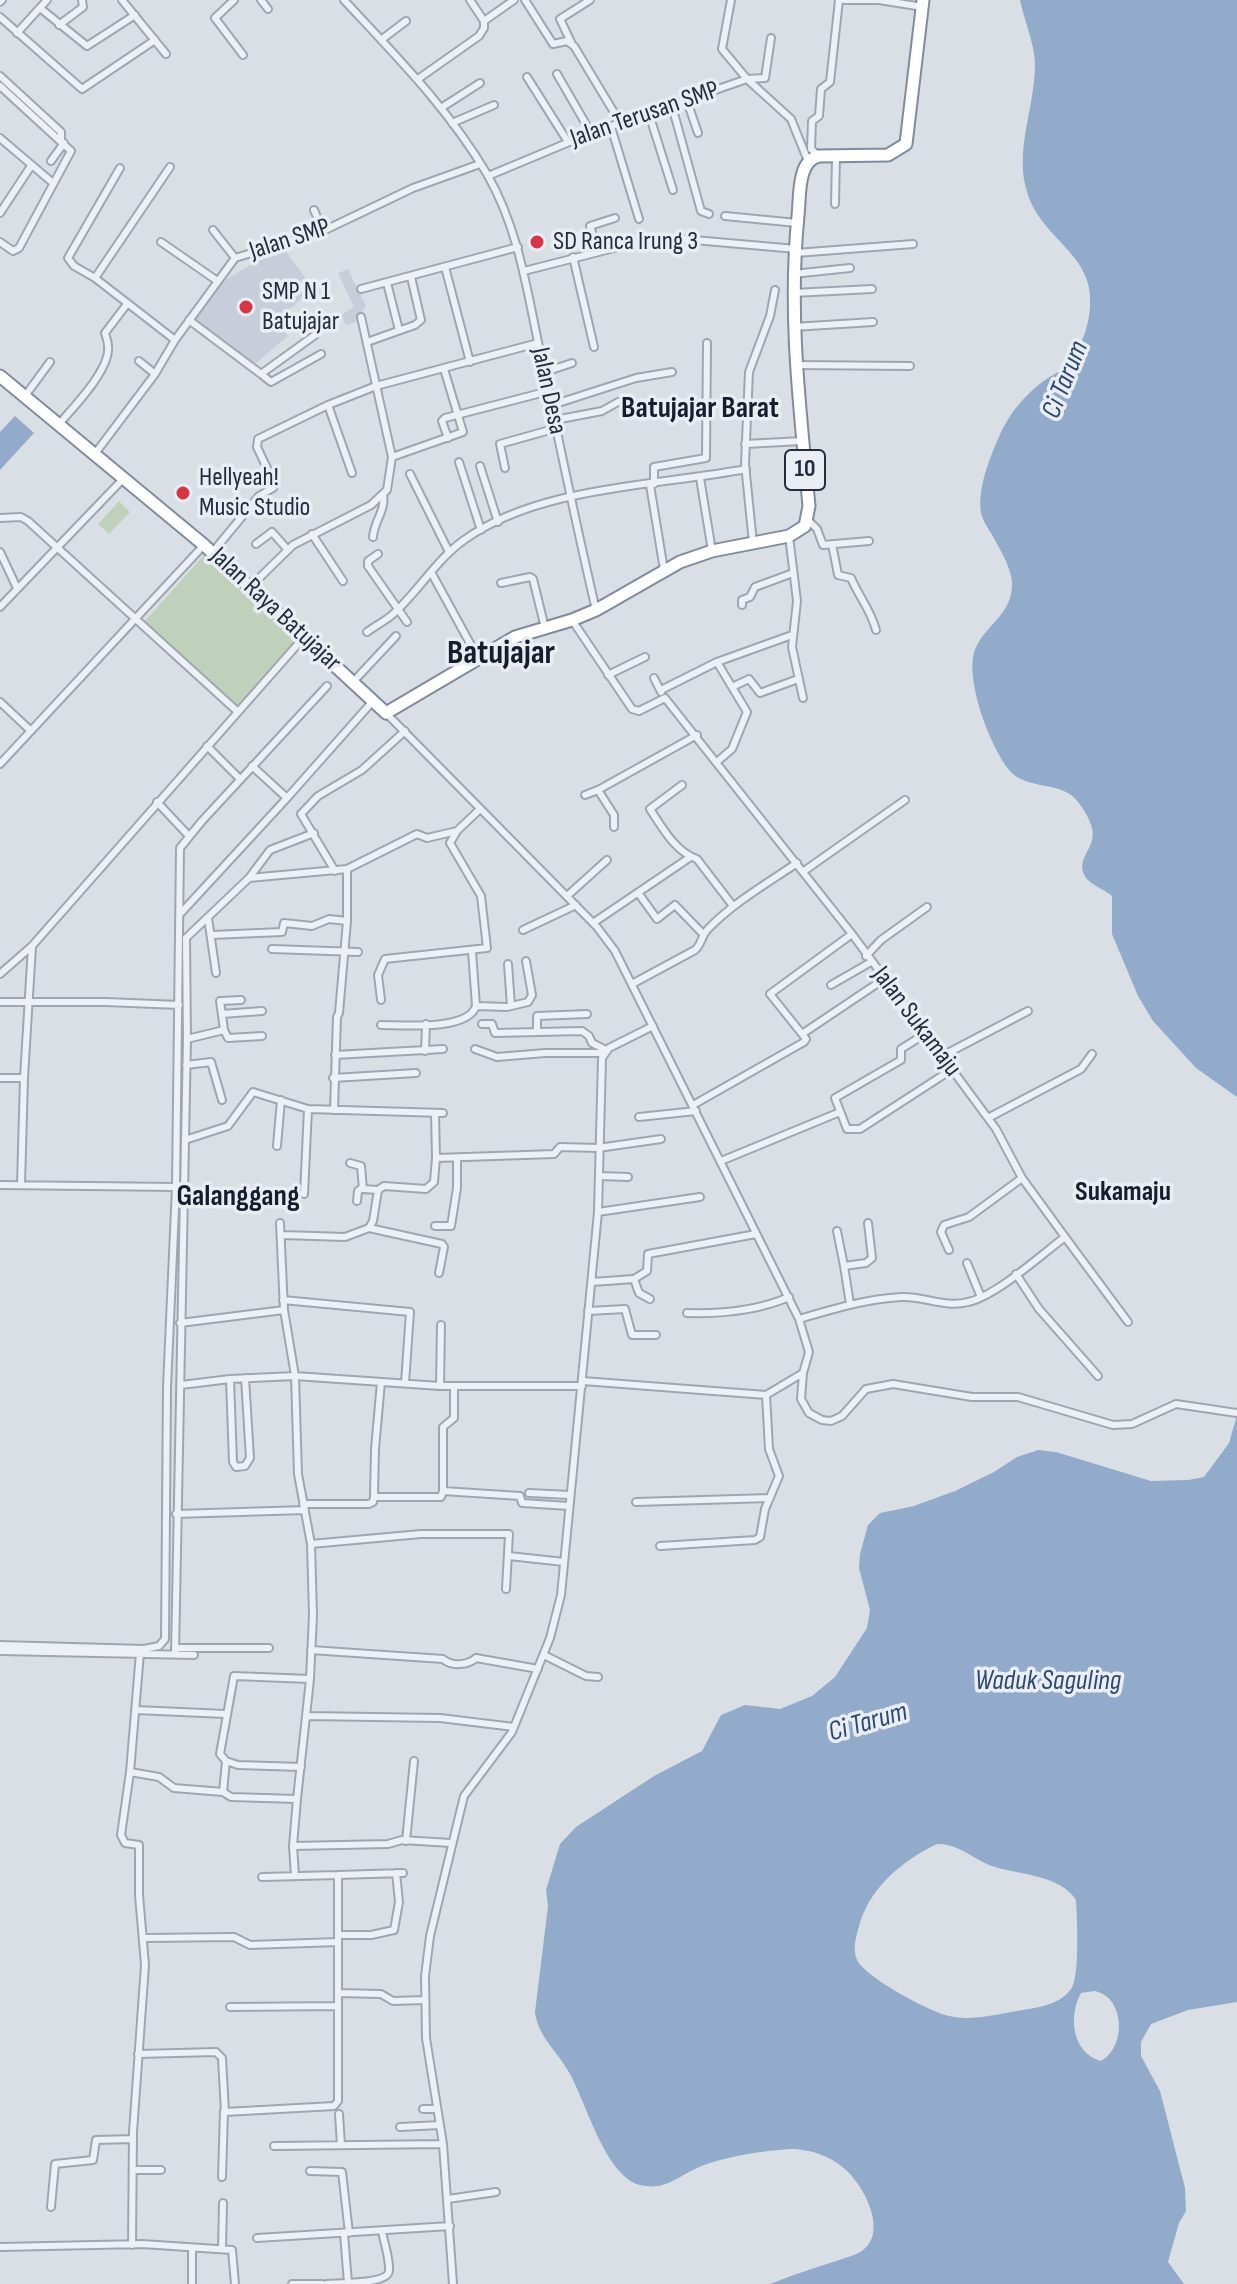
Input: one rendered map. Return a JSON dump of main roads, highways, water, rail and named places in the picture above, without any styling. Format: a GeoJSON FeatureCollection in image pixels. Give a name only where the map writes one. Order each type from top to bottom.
{"type":"FeatureCollection","features":[{"type":"Feature","properties":{"kind":"highway","name":"Jalan Raya Batujajar"},"geometry":{"type":"LineString","coordinates":[[0,376],[208,549],[386,713],[515,637],[596,610],[664,570],[712,551],[789,536],[801,530],[808,520],[809,506],[795,365],[793,274],[803,177],[813,159],[888,155],[906,144],[923,3]]}},
{"type":"Feature","properties":{"kind":"water","name":"Ci Tarum"},"geometry":{"type":"Polygon","coordinates":[[[1020,0],[1237,0],[1237,1097],[1196,1068],[1153,1021],[1138,996],[1112,934],[1112,896],[1090,881],[1082,868],[1093,835],[1087,815],[1071,795],[1025,781],[1009,770],[986,727],[975,691],[973,657],[977,645],[1005,610],[1012,583],[1007,564],[982,515],[980,502],[986,470],[1002,430],[1015,409],[1032,390],[1064,368],[1073,357],[1084,336],[1090,307],[1085,274],[1035,211],[1024,179],[1024,147],[1035,64],[1020,0]]]}},
{"type":"Feature","properties":{"kind":"water"},"geometry":{"type":"Polygon","coordinates":[[[15,416],[34,433],[0,470],[0,432],[15,416]]]}},
{"type":"Feature","properties":{"kind":"water","name":"Waduk Saguling"},"geometry":{"type":"Polygon","coordinates":[[[1237,1415],[1237,2002],[1188,2010],[1151,2024],[1141,2042],[1141,2056],[1160,2091],[1185,2188],[1186,2211],[1179,2223],[1168,2262],[1184,2284],[770,2284],[864,2250],[874,2230],[873,2217],[863,2192],[836,2162],[799,2149],[718,2161],[657,2186],[640,2185],[627,2179],[616,2167],[567,2069],[543,2035],[535,2012],[548,1906],[546,1890],[560,1844],[576,1827],[654,1776],[702,1751],[721,1715],[745,1705],[780,1709],[812,1696],[835,1677],[867,1628],[870,1610],[859,1568],[860,1554],[868,1525],[880,1513],[914,1506],[955,1491],[1017,1457],[1038,1450],[1056,1452],[1151,1481],[1188,1480],[1204,1477],[1229,1443],[1237,1415]],[[937,1844],[887,1878],[869,1902],[855,1945],[857,1960],[862,1967],[914,2001],[949,2016],[982,2017],[1038,2007],[1066,1995],[1076,1972],[1076,1900],[1060,1885],[995,1867],[953,1846],[937,1844]],[[1094,1991],[1081,1993],[1075,2012],[1075,2033],[1084,2050],[1101,2061],[1115,2045],[1119,2023],[1112,2002],[1094,1991]]]}},
{"type":"Feature","properties":{"kind":"place","name":"SD Ranca Irung 3"},"geometry":{"type":"Point","coordinates":[537,242]}},
{"type":"Feature","properties":{"kind":"place","name":"SMP N 1 Batujajar"},"geometry":{"type":"Point","coordinates":[246,307]}},
{"type":"Feature","properties":{"kind":"place","name":"Hellyeah! Music Studio"},"geometry":{"type":"Point","coordinates":[183,493]}},
{"type":"Feature","properties":{"kind":"district","name":"Batujajar Barat"},"geometry":{"type":"Point","coordinates":[700,409]}},
{"type":"Feature","properties":{"kind":"district","name":"Batujajar"},"geometry":{"type":"Point","coordinates":[501,654]}},
{"type":"Feature","properties":{"kind":"district","name":"Sukamaju"},"geometry":{"type":"Point","coordinates":[1123,1193]}},
{"type":"Feature","properties":{"kind":"district","name":"Galanggang"},"geometry":{"type":"Point","coordinates":[238,1197]}}]}
